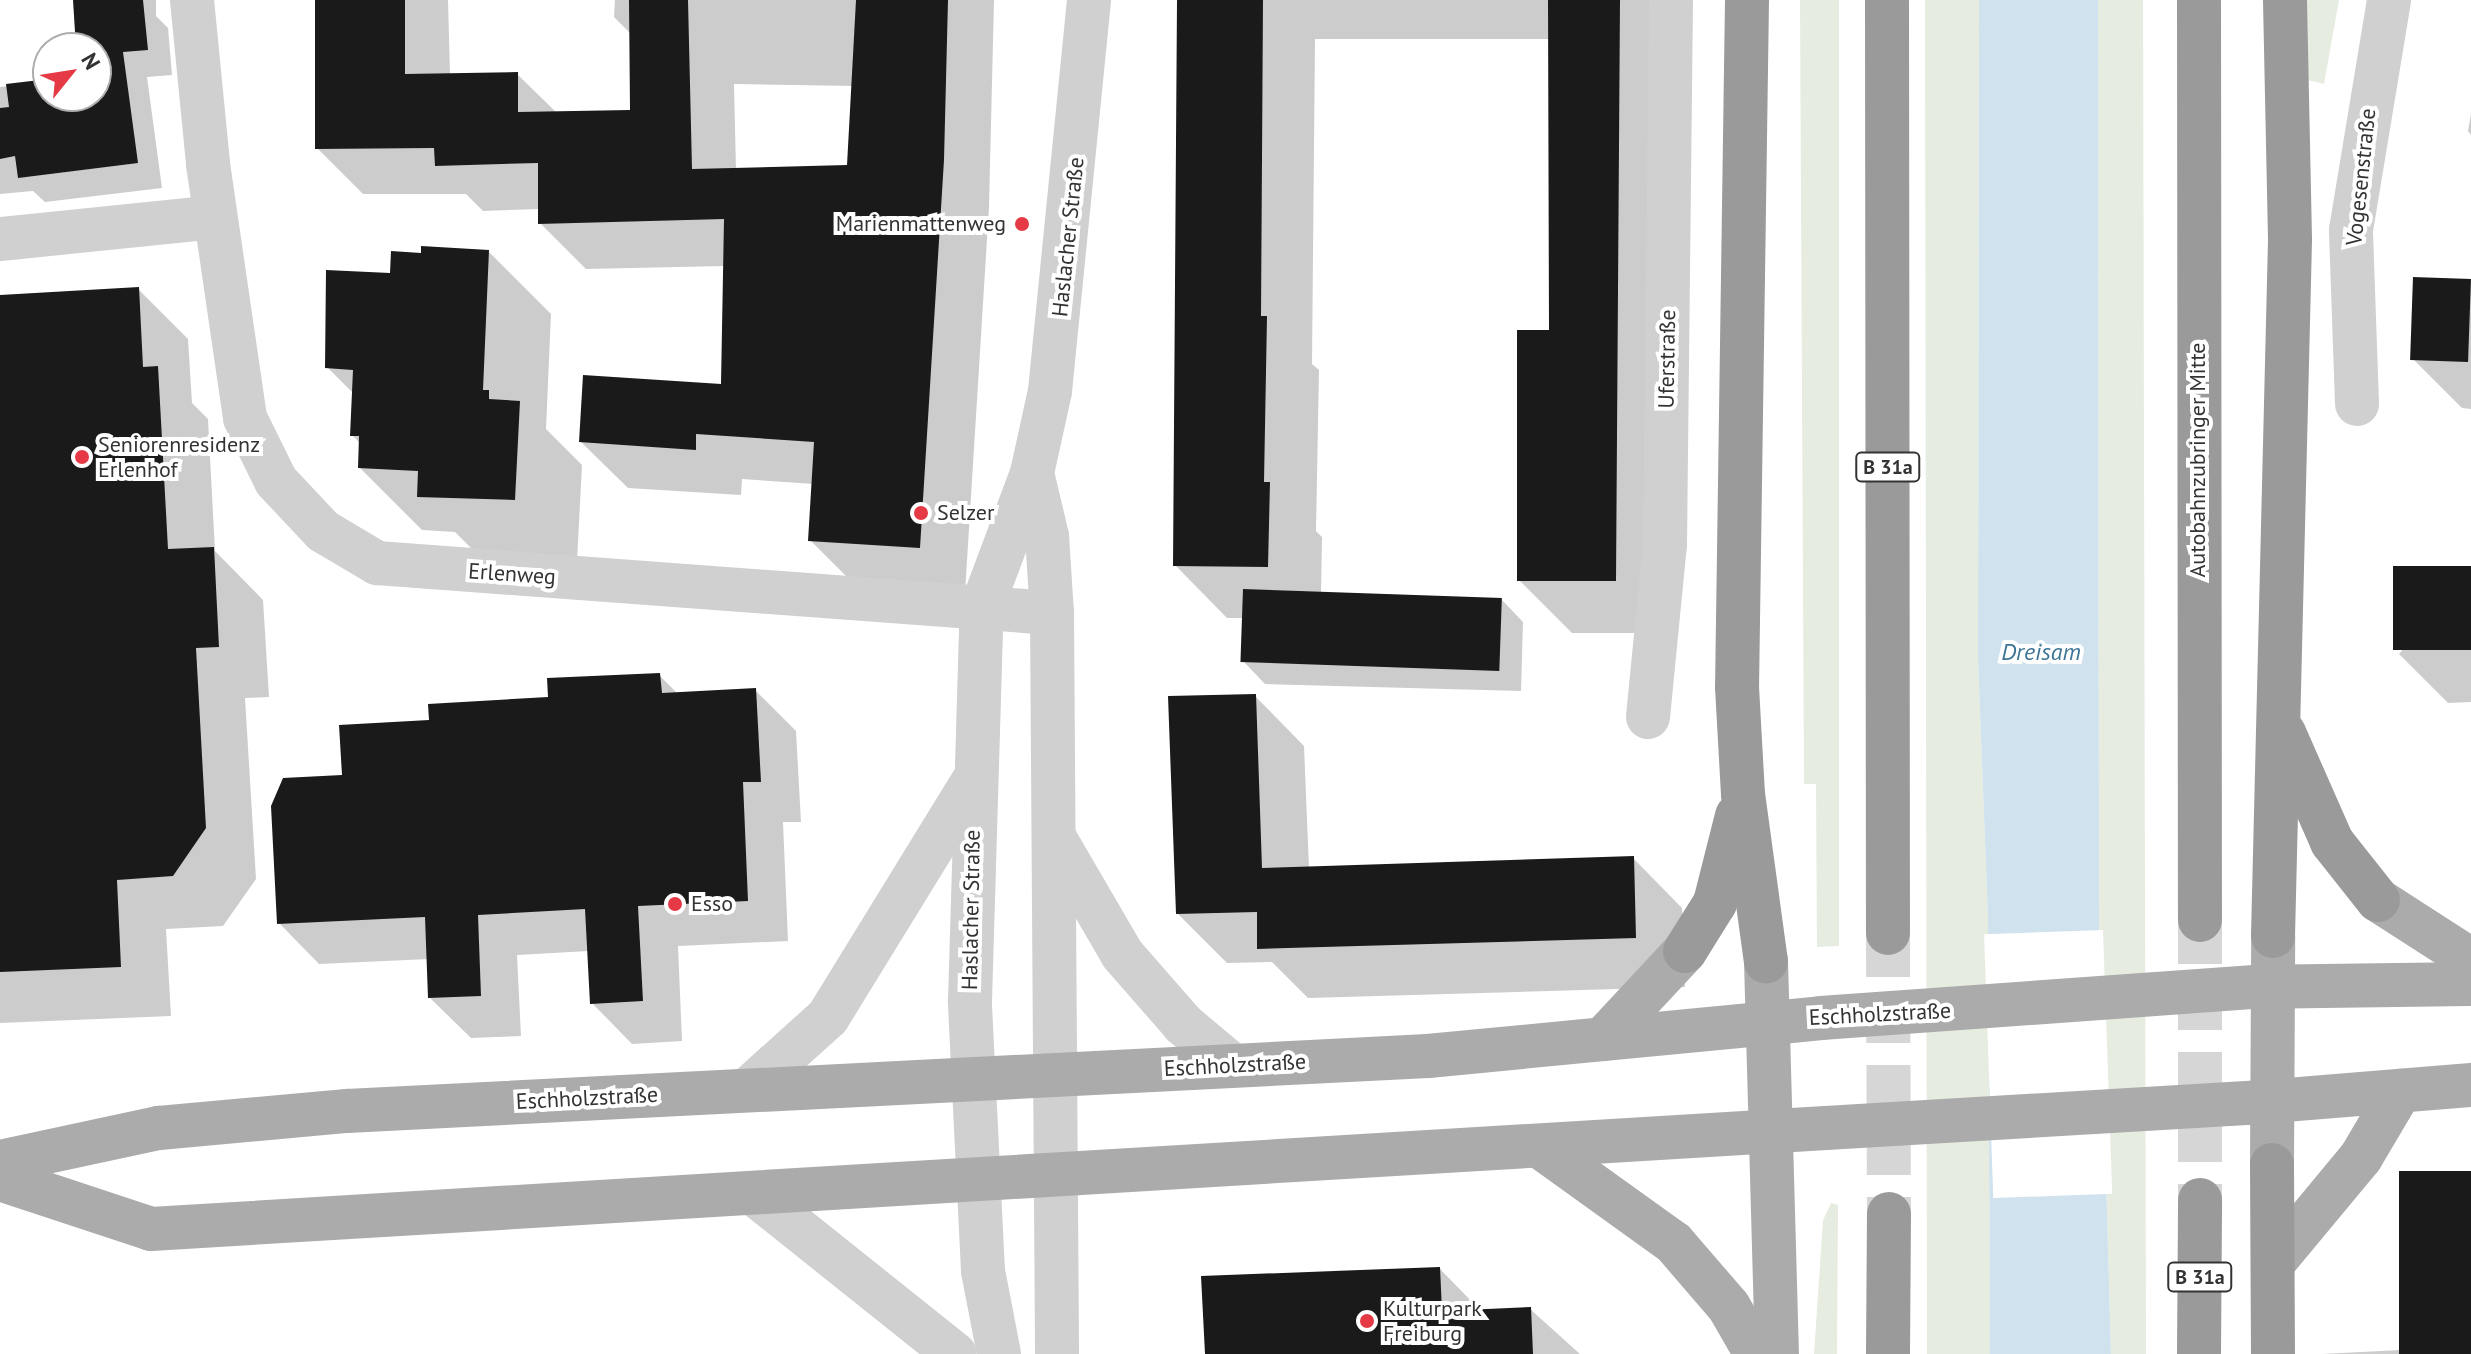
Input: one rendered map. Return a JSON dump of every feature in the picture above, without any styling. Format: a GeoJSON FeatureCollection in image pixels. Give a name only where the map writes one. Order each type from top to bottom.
{"type":"FeatureCollection","features":[{"type":"Feature","properties":{"kind":"highway"},"geometry":{"type":"LineString","coordinates":[[1747,0],[1737,687],[1743,794],[1766,961]]}},
{"type":"Feature","properties":{"kind":"highway","name":"B 31a"},"geometry":{"type":"LineString","coordinates":[[1887,0],[1888,933]]}},
{"type":"Feature","properties":{"kind":"highway","name":"Autobahnzubringer Mitte"},"geometry":{"type":"LineString","coordinates":[[2199,0],[2200,920]]}},
{"type":"Feature","properties":{"kind":"highway"},"geometry":{"type":"LineString","coordinates":[[2273,936],[2276,714],[2290,239],[2285,0]]}},
{"type":"Feature","properties":{"kind":"highway"},"geometry":{"type":"LineString","coordinates":[[2276,714],[2332,842],[2378,900]]}},
{"type":"Feature","properties":{"kind":"highway"},"geometry":{"type":"LineString","coordinates":[[1685,951],[1715,903],[1743,794]]}},
{"type":"Feature","properties":{"kind":"highway"},"geometry":{"type":"LineString","coordinates":[[2272,1165],[2273,1354]]}},
{"type":"Feature","properties":{"kind":"highway","name":"B 31a"},"geometry":{"type":"LineString","coordinates":[[2199,1354],[2200,1200]]}},
{"type":"Feature","properties":{"kind":"highway"},"geometry":{"type":"LineString","coordinates":[[1888,1354],[1889,1214]]}},
{"type":"Feature","properties":{"kind":"main road"},"geometry":{"type":"LineString","coordinates":[[2378,900],[2471,960]]}},
{"type":"Feature","properties":{"kind":"main road"},"geometry":{"type":"LineString","coordinates":[[2272,1165],[2261,1103],[2264,987],[2273,936]]}},
{"type":"Feature","properties":{"kind":"main road"},"geometry":{"type":"LineString","coordinates":[[1603,1039],[1685,951]]}},
{"type":"Feature","properties":{"kind":"main road"},"geometry":{"type":"LineString","coordinates":[[1766,961],[1768,1131],[1777,1354]]}},
{"type":"Feature","properties":{"kind":"main road","name":"Eschholzstraße"},"geometry":{"type":"LineString","coordinates":[[0,1162],[159,1128],[249,1119],[1428,1056],[1766,1020],[2264,987],[2471,984]]}},
{"type":"Feature","properties":{"kind":"main road"},"geometry":{"type":"LineString","coordinates":[[0,1179],[151,1229],[2261,1103],[2471,1085]]}},
{"type":"Feature","properties":{"kind":"main road"},"geometry":{"type":"LineString","coordinates":[[2273,1263],[2361,1157],[2400,1091]]}},
{"type":"Feature","properties":{"kind":"main road"},"geometry":{"type":"LineString","coordinates":[[1539,1146],[1674,1243],[1729,1307],[1756,1354]]}},
{"type":"Feature","properties":{"kind":"street","name":"Erlenweg"},"geometry":{"type":"LineString","coordinates":[[192,0],[215,217],[245,418],[276,481],[323,531],[377,563],[1052,613]]}},
{"type":"Feature","properties":{"kind":"street","name":"Haslacher Straße"},"geometry":{"type":"LineString","coordinates":[[999,1354],[983,1271],[973,1079],[973,781],[982,607],[1032,473],[1061,307],[1089,0]]}},
{"type":"Feature","properties":{"kind":"street","name":"Uferstraße"},"geometry":{"type":"LineString","coordinates":[[1648,717],[1665,545],[1671,0]]}},
{"type":"Feature","properties":{"kind":"street","name":"Vogesenstraße"},"geometry":{"type":"LineString","coordinates":[[2357,404],[2351,230],[2389,0]]}},
{"type":"Feature","properties":{"kind":"street"},"geometry":{"type":"LineString","coordinates":[[0,239],[215,217]]}},
{"type":"Feature","properties":{"kind":"street","name":"Haslacher Straße"},"geometry":{"type":"LineString","coordinates":[[1032,473],[1047,536],[1052,613],[1057,1354]]}},
{"type":"Feature","properties":{"kind":"street"},"geometry":{"type":"LineString","coordinates":[[747,1090],[828,1017],[973,781]]}},
{"type":"Feature","properties":{"kind":"street"},"geometry":{"type":"LineString","coordinates":[[1054,837],[1122,954],[1183,1024],[1232,1065]]}},
{"type":"Feature","properties":{"kind":"street"},"geometry":{"type":"LineString","coordinates":[[753,1193],[955,1354]]}},
{"type":"Feature","properties":{"kind":"shaded area"},"geometry":{"type":"Polygon","coordinates":[[[1800,0],[1839,0],[1839,946],[1817,947],[1816,784],[1804,784],[1800,0]]]}},
{"type":"Feature","properties":{"kind":"shaded area"},"geometry":{"type":"Polygon","coordinates":[[[1925,0],[1979,0],[1978,659],[1988,919],[1990,1354],[1927,1354],[1925,0]]]}},
{"type":"Feature","properties":{"kind":"shaded area"},"geometry":{"type":"Polygon","coordinates":[[[2098,0],[2143,0],[2146,1354],[2111,1354],[2099,926],[2098,0]]]}},
{"type":"Feature","properties":{"kind":"shaded area"},"geometry":{"type":"Polygon","coordinates":[[[2300,0],[2339,0],[2324,84],[2299,78],[2300,0]]]}},
{"type":"Feature","properties":{"kind":"shaded area"},"geometry":{"type":"Polygon","coordinates":[[[1831,1203],[1838,1205],[1837,1354],[1814,1354],[1823,1220],[1831,1203]]]}},
{"type":"Feature","properties":{"kind":"water","name":"Dreisam"},"geometry":{"type":"Polygon","coordinates":[[[1979,0],[2098,0],[2099,926],[2111,1354],[1990,1354],[1988,919],[1978,659],[1979,0]]]}},
{"type":"Feature","properties":{"kind":"pier"},"geometry":{"type":"Polygon","coordinates":[[[2103,930],[2112,1194],[1993,1198],[1984,934],[2103,930]]]}},
{"type":"Feature","properties":{"kind":"building"},"geometry":{"type":"Polygon","coordinates":[[[73,0],[143,0],[148,50],[123,52],[138,163],[18,178],[15,156],[0,159],[0,108],[9,107],[6,84],[32,81],[32,112],[112,112],[112,32],[75,32],[73,0]]]}},
{"type":"Feature","properties":{"kind":"building"},"geometry":{"type":"Polygon","coordinates":[[[315,0],[405,0],[405,74],[518,72],[518,112],[630,110],[629,0],[688,0],[692,169],[847,165],[856,0],[948,0],[944,160],[920,548],[808,541],[814,442],[696,434],[696,450],[579,442],[583,375],[721,384],[724,219],[538,224],[538,163],[435,166],[434,148],[315,149],[315,0]]]}},
{"type":"Feature","properties":{"kind":"building"},"geometry":{"type":"Polygon","coordinates":[[[1177,0],[1263,0],[1261,316],[1267,316],[1264,482],[1270,482],[1268,567],[1173,566],[1177,0]]]}},
{"type":"Feature","properties":{"kind":"building"},"geometry":{"type":"Polygon","coordinates":[[[1548,0],[1620,0],[1616,581],[1517,581],[1517,330],[1549,330],[1548,0]]]}},
{"type":"Feature","properties":{"kind":"building"},"geometry":{"type":"Polygon","coordinates":[[[421,246],[489,250],[483,390],[489,390],[489,399],[520,401],[515,500],[417,497],[418,471],[358,468],[359,436],[350,436],[353,370],[325,368],[326,270],[390,273],[391,251],[421,253],[421,246]]]}},
{"type":"Feature","properties":{"kind":"building"},"geometry":{"type":"Polygon","coordinates":[[[2413,277],[2471,279],[2468,362],[2410,360],[2413,277]]]}},
{"type":"Feature","properties":{"kind":"building","name":"Seniorenresidenz Erlenhof"},"geometry":{"type":"Polygon","coordinates":[[[139,287],[143,367],[158,366],[168,549],[214,547],[219,647],[196,648],[206,828],[173,876],[117,880],[121,967],[0,972],[0,295],[139,287]]]}},
{"type":"Feature","properties":{"kind":"building"},"geometry":{"type":"Polygon","coordinates":[[[2393,566],[2471,566],[2471,650],[2393,650],[2393,566]]]}},
{"type":"Feature","properties":{"kind":"building"},"geometry":{"type":"Polygon","coordinates":[[[1243,589],[1502,598],[1499,671],[1240,662],[1243,589]]]}},
{"type":"Feature","properties":{"kind":"building"},"geometry":{"type":"Polygon","coordinates":[[[660,673],[662,693],[756,688],[761,782],[743,782],[748,901],[638,906],[643,1001],[590,1004],[585,909],[478,915],[481,996],[428,998],[425,917],[277,924],[271,806],[283,778],[342,775],[339,725],[429,720],[428,704],[548,697],[547,678],[660,673]]]}},
{"type":"Feature","properties":{"kind":"building"},"geometry":{"type":"Polygon","coordinates":[[[1256,694],[1262,868],[1634,856],[1636,938],[1257,949],[1257,912],[1176,914],[1168,696],[1256,694]]]}},
{"type":"Feature","properties":{"kind":"building"},"geometry":{"type":"Polygon","coordinates":[[[2399,1171],[2471,1171],[2471,1354],[2399,1354],[2399,1171]]]}},
{"type":"Feature","properties":{"kind":"building","name":"Kulturpark Freiburg"},"geometry":{"type":"Polygon","coordinates":[[[1440,1267],[1442,1311],[1531,1307],[1533,1354],[1205,1354],[1201,1276],[1440,1267]]]}},
{"type":"Feature","properties":{"kind":"tunnel"},"geometry":{"type":"LineString","coordinates":[[2200,920],[2200,1200]]}},
{"type":"Feature","properties":{"kind":"tunnel"},"geometry":{"type":"LineString","coordinates":[[1888,933],[1889,1214]]}},
{"type":"Feature","properties":{"kind":"place","name":"Marienmattenweg"},"geometry":{"type":"Point","coordinates":[1022,224]}},
{"type":"Feature","properties":{"kind":"place","name":"Seniorenresidenz Erlenhof"},"geometry":{"type":"Point","coordinates":[82,457]}},
{"type":"Feature","properties":{"kind":"place","name":"Selzer"},"geometry":{"type":"Point","coordinates":[921,513]}},
{"type":"Feature","properties":{"kind":"place","name":"Esso"},"geometry":{"type":"Point","coordinates":[675,904]}},
{"type":"Feature","properties":{"kind":"place","name":"Kulturpark Freiburg"},"geometry":{"type":"Point","coordinates":[1367,1321]}}]}
